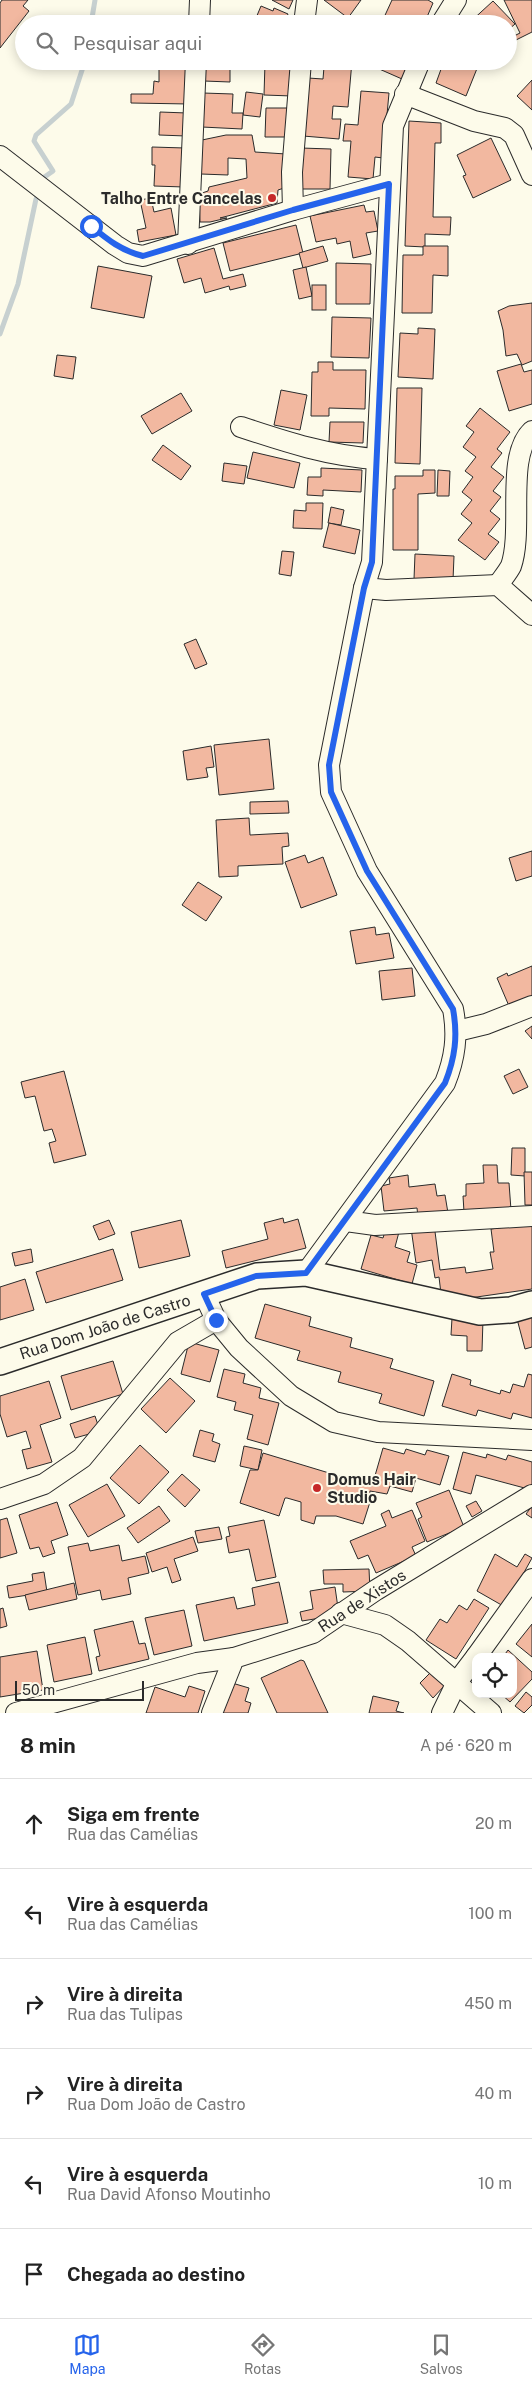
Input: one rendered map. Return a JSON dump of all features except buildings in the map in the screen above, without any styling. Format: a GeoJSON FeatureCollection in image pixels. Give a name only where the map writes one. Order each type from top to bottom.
{"type":"FeatureCollection","features":[{"type":"Feature","properties":{"kind":"main road","name":"Rua Dom João de Castro"},"geometry":{"type":"LineString","coordinates":[[0,1362],[256,1276],[306,1273],[480,1312],[512,1310],[532,1304]]}},
{"type":"Feature","properties":{"kind":"street"},"geometry":{"type":"LineString","coordinates":[[199,15],[200,0]]}},
{"type":"Feature","properties":{"kind":"street"},"geometry":{"type":"LineString","coordinates":[[305,15],[307,0]]}},
{"type":"Feature","properties":{"kind":"street"},"geometry":{"type":"LineString","coordinates":[[447,15],[456,0]]}},
{"type":"Feature","properties":{"kind":"street"},"geometry":{"type":"LineString","coordinates":[[188,244],[196,70]]}},
{"type":"Feature","properties":{"kind":"street"},"geometry":{"type":"LineString","coordinates":[[293,210],[292,172],[300,70]]}},
{"type":"Feature","properties":{"kind":"street"},"geometry":{"type":"LineString","coordinates":[[306,1273],[346,1221],[445,1083],[452,1067],[457,1031],[453,1009],[367,871],[331,792],[329,765],[364,588],[372,562],[393,126],[416,70]]}},
{"type":"Feature","properties":{"kind":"street"},"geometry":{"type":"LineString","coordinates":[[405,94],[474,121],[505,128],[514,136],[532,176]]}},
{"type":"Feature","properties":{"kind":"street"},"geometry":{"type":"LineString","coordinates":[[0,156],[115,245],[128,252],[143,256],[188,244],[293,210],[389,184]]}},
{"type":"Feature","properties":{"kind":"street"},"geometry":{"type":"LineString","coordinates":[[241,427],[309,449],[345,457],[377,459]]}},
{"type":"Feature","properties":{"kind":"street"},"geometry":{"type":"LineString","coordinates":[[498,585],[511,566],[517,531],[518,456],[525,437],[532,431]]}},
{"type":"Feature","properties":{"kind":"street"},"geometry":{"type":"LineString","coordinates":[[364,588],[386,590],[498,585],[532,616]]}},
{"type":"Feature","properties":{"kind":"street"},"geometry":{"type":"LineString","coordinates":[[457,1031],[486,1024],[532,1006]]}},
{"type":"Feature","properties":{"kind":"street"},"geometry":{"type":"LineString","coordinates":[[346,1221],[375,1225],[532,1216]]}},
{"type":"Feature","properties":{"kind":"street"},"geometry":{"type":"LineString","coordinates":[[204,1294],[216,1320],[239,1348],[290,1396],[334,1422],[378,1432],[532,1440]]}},
{"type":"Feature","properties":{"kind":"street"},"geometry":{"type":"LineString","coordinates":[[0,1499],[44,1484],[82,1458],[178,1342],[216,1320]]}},
{"type":"Feature","properties":{"kind":"street","name":"Rua de Xistos"},"geometry":{"type":"LineString","coordinates":[[16,1713],[197,1663],[234,1658],[313,1633],[532,1495]]}},
{"type":"Feature","properties":{"kind":"street"},"geometry":{"type":"LineString","coordinates":[[479,1653],[532,1580]]}},
{"type":"Feature","properties":{"kind":"street"},"geometry":{"type":"LineString","coordinates":[[341,1614],[385,1625],[408,1641],[458,1682],[491,1713]]}},
{"type":"Feature","properties":{"kind":"street"},"geometry":{"type":"LineString","coordinates":[[212,1713],[234,1658]]}},
{"type":"Feature","properties":{"kind":"street"},"geometry":{"type":"LineString","coordinates":[[442,1713],[458,1682],[472,1663]]}},
{"type":"Feature","properties":{"kind":"waterway"},"geometry":{"type":"LineString","coordinates":[[92,15],[95,0]]}},
{"type":"Feature","properties":{"kind":"waterway"},"geometry":{"type":"LineString","coordinates":[[43,178],[53,171],[34,141],[36,135],[71,104],[82,70]]}},
{"type":"Feature","properties":{"kind":"waterway"},"geometry":{"type":"LineString","coordinates":[[0,334],[18,284],[36,199]]}},
{"type":"Feature","properties":{"kind":"place","name":"Talho Entre Cancelas"},"geometry":{"type":"Point","coordinates":[272,198]}},
{"type":"Feature","properties":{"kind":"place","name":"Domus Hair Studio"},"geometry":{"type":"Point","coordinates":[317,1488]}},
{"type":"Feature","properties":{"kind":"route"},"geometry":{"type":"LineString","coordinates":[[91,226],[115,245],[128,252],[143,256],[188,244],[293,210],[389,184],[372,562],[364,588],[329,765],[329,778],[331,792],[367,871],[453,1009],[457,1031],[455,1054],[445,1083],[346,1221],[306,1273],[256,1276],[204,1294],[216,1320]]}}]}
